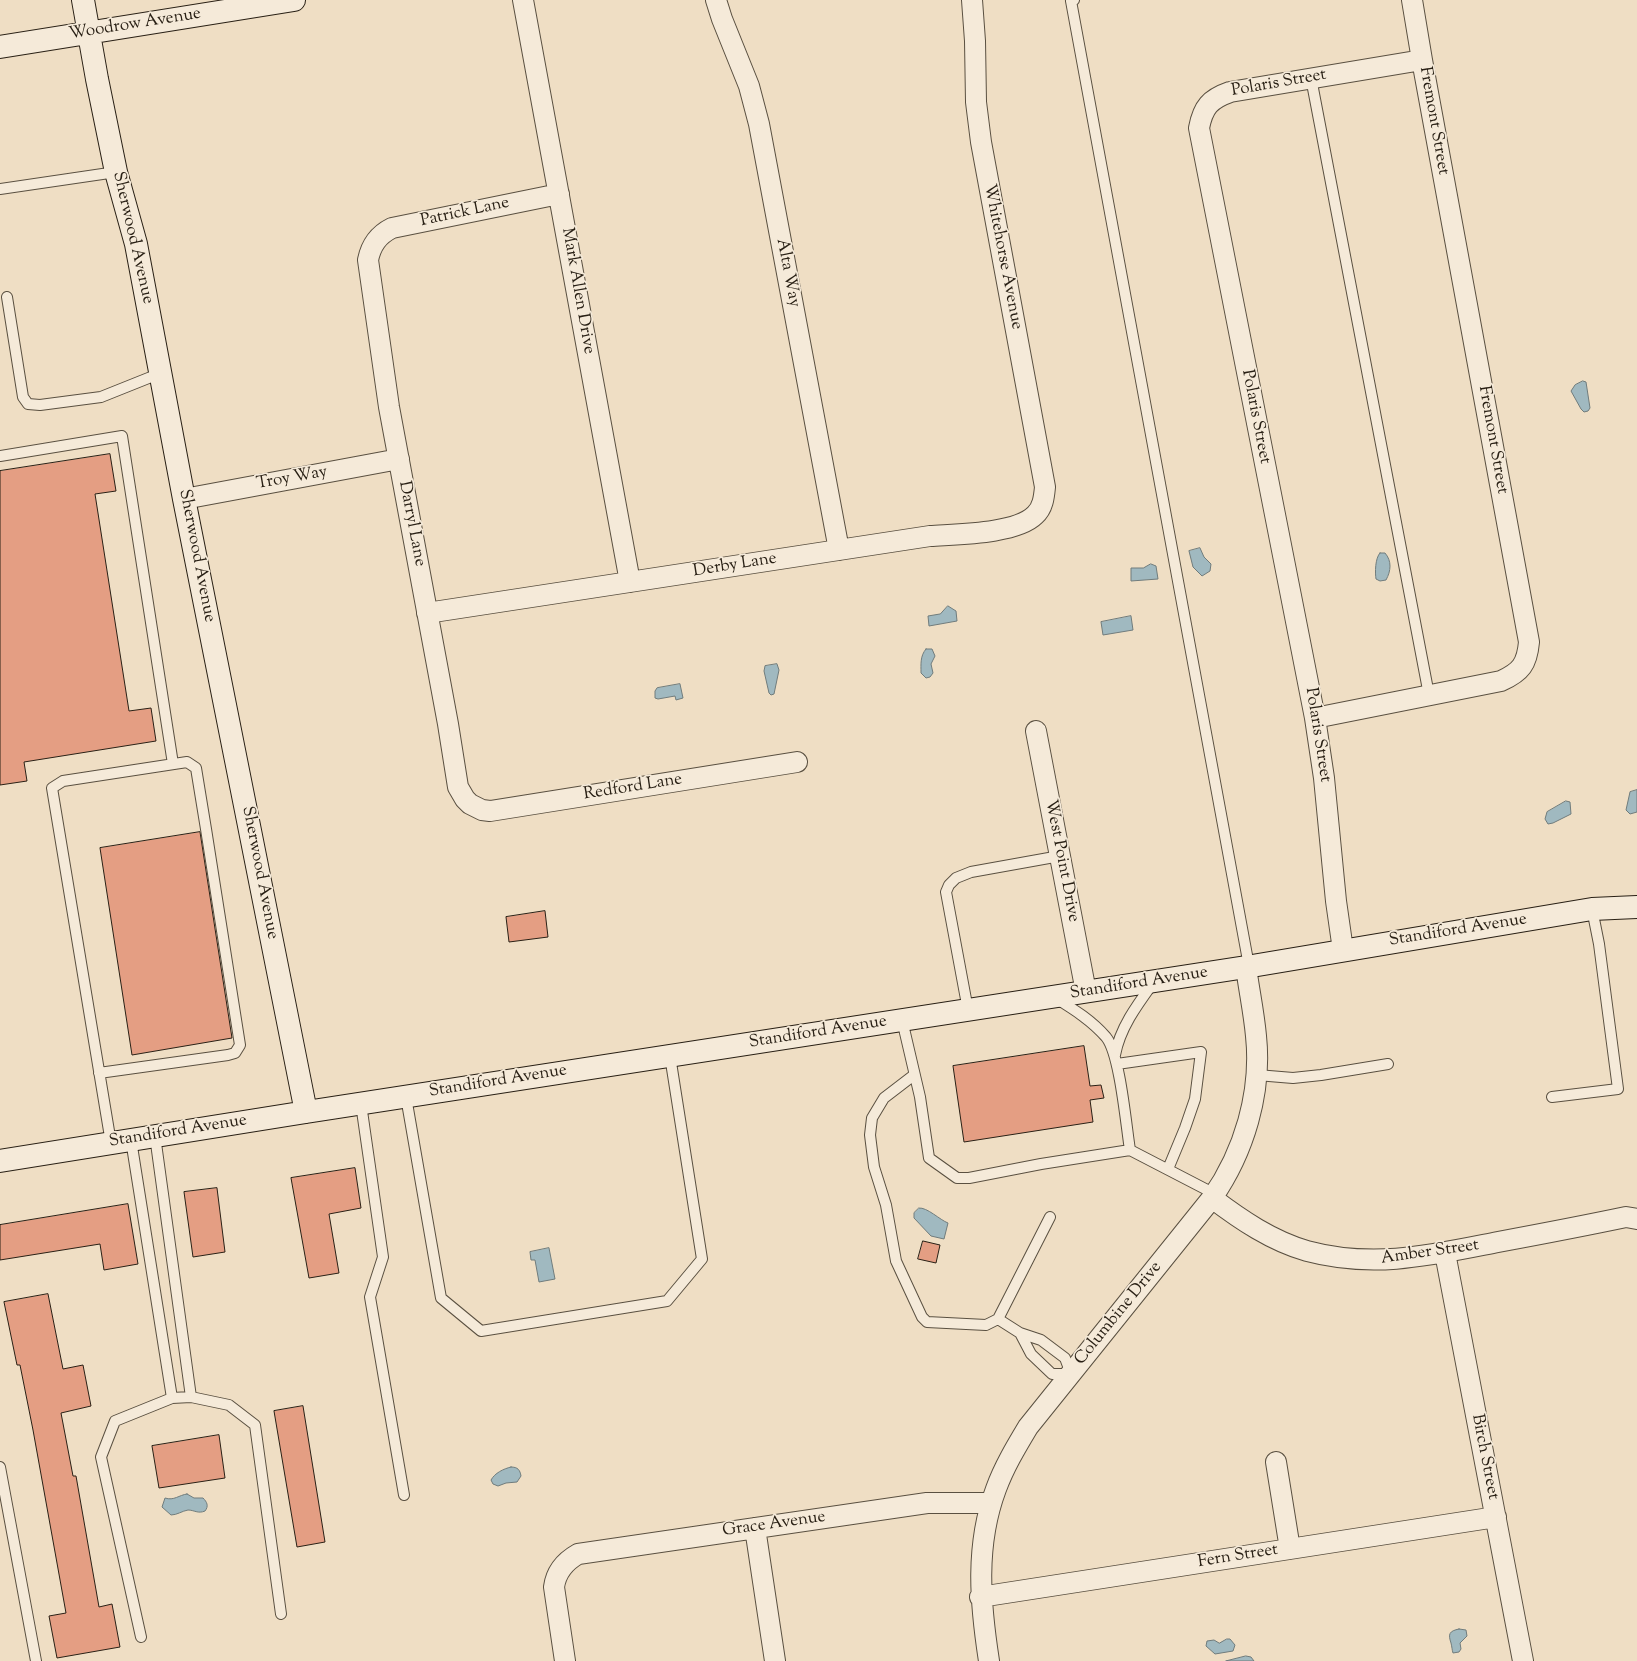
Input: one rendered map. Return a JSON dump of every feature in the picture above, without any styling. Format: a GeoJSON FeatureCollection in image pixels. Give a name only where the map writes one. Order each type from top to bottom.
{"type":"FeatureCollection","features":[{"type":"Feature","properties":{"kind":"main road","name":"Sherwood Avenue"},"geometry":{"type":"LineString","coordinates":[[82,0],[116,172],[136,244],[184,499],[306,1112]]}},
{"type":"Feature","properties":{"kind":"main road","name":"Woodrow Avenue"},"geometry":{"type":"LineString","coordinates":[[0,47],[294,0]]}},
{"type":"Feature","properties":{"kind":"main road"},"geometry":{"type":"LineString","coordinates":[[1592,909],[1637,897]]}},
{"type":"Feature","properties":{"kind":"main road","name":"Standiford Avenue"},"geometry":{"type":"LineString","coordinates":[[0,1161],[306,1112],[1248,967],[1592,909],[1637,908]]}},
{"type":"Feature","properties":{"kind":"street","name":"Mark Allen Drive"},"geometry":{"type":"LineString","coordinates":[[523,0],[630,582]]}},
{"type":"Feature","properties":{"kind":"street","name":"Alta Way"},"geometry":{"type":"LineString","coordinates":[[716,0],[722,19],[749,86],[760,124],[839,550]]}},
{"type":"Feature","properties":{"kind":"street","name":"Whitehorse Avenue"},"geometry":{"type":"LineString","coordinates":[[972,0],[975,41],[976,102],[981,142],[1045,487],[1044,500],[1038,512]]}},
{"type":"Feature","properties":{"kind":"street","name":"Fremont Street"},"geometry":{"type":"LineString","coordinates":[[1315,718],[1501,682],[1513,676],[1528,656],[1529,642],[1412,0]]}},
{"type":"Feature","properties":{"kind":"street","name":"Polaris Street"},"geometry":{"type":"LineString","coordinates":[[1343,950],[1336,901],[1324,778],[1315,718],[1199,128],[1201,115],[1205,108],[1218,96],[1230,92],[1422,60]]}},
{"type":"Feature","properties":{"kind":"street","name":"Patrick Lane"},"geometry":{"type":"LineString","coordinates":[[375,240],[384,232],[392,228],[559,194]]}},
{"type":"Feature","properties":{"kind":"street","name":"Darryl Lane"},"geometry":{"type":"LineString","coordinates":[[375,240],[368,260],[389,407],[448,724],[458,787],[465,799],[470,804]]}},
{"type":"Feature","properties":{"kind":"street","name":"Troy Way"},"geometry":{"type":"LineString","coordinates":[[184,499],[399,459]]}},
{"type":"Feature","properties":{"kind":"street","name":"Derby Lane"},"geometry":{"type":"LineString","coordinates":[[427,613],[930,536],[964,534],[1013,527],[1025,523],[1038,512]]}},
{"type":"Feature","properties":{"kind":"street","name":"West Point Drive"},"geometry":{"type":"LineString","coordinates":[[1036,731],[1086,992]]}},
{"type":"Feature","properties":{"kind":"street","name":"Redford Lane"},"geometry":{"type":"LineString","coordinates":[[470,804],[482,810],[490,811],[797,762]]}},
{"type":"Feature","properties":{"kind":"street","name":"Columbine Drive"},"geometry":{"type":"LineString","coordinates":[[988,1661],[980,1597],[980,1564],[984,1534],[991,1503],[1009,1459],[1028,1427],[1214,1196],[1234,1162],[1245,1134],[1253,1101],[1257,1075],[1257,1037],[1248,967]]}},
{"type":"Feature","properties":{"kind":"street","name":"Amber Street"},"geometry":{"type":"LineString","coordinates":[[1214,1196],[1240,1220],[1274,1238],[1306,1251],[1340,1258],[1370,1261],[1400,1260],[1445,1253],[1626,1217],[1637,1218]]}},
{"type":"Feature","properties":{"kind":"street","name":"Birch Street"},"geometry":{"type":"LineString","coordinates":[[1445,1253],[1523,1661]]}},
{"type":"Feature","properties":{"kind":"street"},"geometry":{"type":"LineString","coordinates":[[1276,1462],[1290,1550]]}},
{"type":"Feature","properties":{"kind":"street","name":"Grace Avenue"},"geometry":{"type":"LineString","coordinates":[[565,1661],[554,1587],[555,1578],[561,1567],[578,1554],[927,1503],[991,1503]]}},
{"type":"Feature","properties":{"kind":"street","name":"Fern Street"},"geometry":{"type":"LineString","coordinates":[[980,1597],[1496,1517]]}},
{"type":"Feature","properties":{"kind":"street"},"geometry":{"type":"LineString","coordinates":[[755,1528],[776,1661]]}},
{"type":"Feature","properties":{"kind":"lane"},"geometry":{"type":"LineString","coordinates":[[1074,0],[1071,0],[1072,8],[1248,967]]}},
{"type":"Feature","properties":{"kind":"lane"},"geometry":{"type":"LineString","coordinates":[[1311,78],[1429,696]]}},
{"type":"Feature","properties":{"kind":"lane"},"geometry":{"type":"LineString","coordinates":[[0,189],[116,172]]}},
{"type":"Feature","properties":{"kind":"lane"},"geometry":{"type":"LineString","coordinates":[[7,297],[23,397],[28,404],[40,405],[101,397],[161,373]]}},
{"type":"Feature","properties":{"kind":"lane"},"geometry":{"type":"LineString","coordinates":[[0,456],[122,436],[173,764]]}},
{"type":"Feature","properties":{"kind":"lane"},"geometry":{"type":"LineString","coordinates":[[100,1073],[228,1055],[235,1053],[240,1045],[196,768],[187,762],[63,781],[52,788],[100,1073],[121,1141],[172,1398]]}},
{"type":"Feature","properties":{"kind":"lane"},"geometry":{"type":"LineString","coordinates":[[968,1010],[946,892],[949,885],[956,878],[971,872],[1060,856]]}},
{"type":"Feature","properties":{"kind":"lane"},"geometry":{"type":"LineString","coordinates":[[1552,1097],[1618,1089],[1599,944],[1592,909]]}},
{"type":"Feature","properties":{"kind":"lane"},"geometry":{"type":"LineString","coordinates":[[1130,1150],[1116,1059],[1117,1042],[1123,1029],[1154,981]]}},
{"type":"Feature","properties":{"kind":"lane"},"geometry":{"type":"LineString","coordinates":[[1054,997],[1077,1011],[1107,1038],[1116,1059]]}},
{"type":"Feature","properties":{"kind":"lane"},"geometry":{"type":"LineString","coordinates":[[902,1020],[920,1097],[929,1158],[957,1178],[970,1178],[1041,1164],[1130,1150],[1168,1169],[1214,1196]]}},
{"type":"Feature","properties":{"kind":"lane"},"geometry":{"type":"LineString","coordinates":[[1116,1059],[1201,1052],[1195,1099],[1186,1128],[1168,1169]]}},
{"type":"Feature","properties":{"kind":"lane"},"geometry":{"type":"LineString","coordinates":[[406,1097],[441,1298],[481,1331],[667,1301],[702,1259],[670,1056]]}},
{"type":"Feature","properties":{"kind":"lane"},"geometry":{"type":"LineString","coordinates":[[1257,1075],[1293,1078],[1322,1076],[1388,1064]]}},
{"type":"Feature","properties":{"kind":"lane"},"geometry":{"type":"LineString","coordinates":[[914,1075],[884,1098],[872,1118],[870,1135],[874,1167],[886,1204],[896,1262],[922,1318],[927,1322],[986,1325],[998,1319],[1050,1217]]}},
{"type":"Feature","properties":{"kind":"lane"},"geometry":{"type":"LineString","coordinates":[[361,1104],[383,1257],[370,1297],[404,1495]]}},
{"type":"Feature","properties":{"kind":"lane"},"geometry":{"type":"LineString","coordinates":[[155,1136],[191,1396]]}},
{"type":"Feature","properties":{"kind":"lane"},"geometry":{"type":"LineString","coordinates":[[998,1319],[1020,1332],[1041,1340],[1066,1358],[1071,1374],[1052,1374],[1031,1354],[1020,1332]]}},
{"type":"Feature","properties":{"kind":"lane"},"geometry":{"type":"LineString","coordinates":[[141,1637],[101,1457],[115,1421],[172,1398],[191,1396],[229,1405],[256,1426],[281,1614]]}},
{"type":"Feature","properties":{"kind":"lane"},"geometry":{"type":"LineString","coordinates":[[0,1467],[36,1661]]}},
{"type":"Feature","properties":{"kind":"water"},"geometry":{"type":"Polygon","coordinates":[[[1583,381],[1586,382],[1590,408],[1588,411],[1584,412],[1571,391],[1575,385],[1583,381]]]}},
{"type":"Feature","properties":{"kind":"water"},"geometry":{"type":"Polygon","coordinates":[[[1200,548],[1204,557],[1211,564],[1210,571],[1202,576],[1193,567],[1189,551],[1200,548]]]}},
{"type":"Feature","properties":{"kind":"water"},"geometry":{"type":"Polygon","coordinates":[[[1380,553],[1385,553],[1389,559],[1390,566],[1386,580],[1380,581],[1376,579],[1376,562],[1380,553]]]}},
{"type":"Feature","properties":{"kind":"water"},"geometry":{"type":"Polygon","coordinates":[[[1151,564],[1156,566],[1158,579],[1131,581],[1131,568],[1143,568],[1151,564]]]}},
{"type":"Feature","properties":{"kind":"water"},"geometry":{"type":"Polygon","coordinates":[[[948,606],[956,611],[957,621],[929,626],[928,616],[940,614],[948,606]]]}},
{"type":"Feature","properties":{"kind":"water"},"geometry":{"type":"Polygon","coordinates":[[[1131,616],[1133,630],[1103,635],[1101,622],[1131,616]]]}},
{"type":"Feature","properties":{"kind":"water"},"geometry":{"type":"Polygon","coordinates":[[[926,649],[932,649],[935,656],[931,664],[933,673],[930,677],[926,678],[921,673],[921,666],[922,657],[926,649]]]}},
{"type":"Feature","properties":{"kind":"water"},"geometry":{"type":"Polygon","coordinates":[[[777,664],[779,670],[774,694],[771,695],[769,693],[764,671],[765,666],[777,664]]]}},
{"type":"Feature","properties":{"kind":"water"},"geometry":{"type":"Polygon","coordinates":[[[680,684],[683,698],[676,700],[675,696],[658,699],[655,698],[655,691],[657,688],[680,684]]]}},
{"type":"Feature","properties":{"kind":"water"},"geometry":{"type":"Polygon","coordinates":[[[1637,790],[1637,812],[1630,814],[1626,810],[1630,792],[1637,790]]]}},
{"type":"Feature","properties":{"kind":"water"},"geometry":{"type":"Polygon","coordinates":[[[1566,801],[1570,802],[1571,814],[1548,824],[1545,819],[1547,812],[1566,801]]]}},
{"type":"Feature","properties":{"kind":"water"},"geometry":{"type":"Polygon","coordinates":[[[919,1208],[930,1212],[948,1223],[944,1239],[931,1236],[914,1218],[914,1213],[919,1208]]]}},
{"type":"Feature","properties":{"kind":"water"},"geometry":{"type":"Polygon","coordinates":[[[549,1248],[555,1279],[539,1282],[535,1260],[531,1260],[530,1252],[549,1248]]]}},
{"type":"Feature","properties":{"kind":"water"},"geometry":{"type":"Polygon","coordinates":[[[511,1467],[517,1468],[520,1472],[521,1476],[517,1482],[506,1483],[498,1486],[493,1484],[491,1480],[497,1473],[511,1467]]]}},
{"type":"Feature","properties":{"kind":"water"},"geometry":{"type":"Polygon","coordinates":[[[187,1494],[194,1498],[203,1498],[207,1504],[205,1511],[198,1512],[188,1510],[171,1515],[162,1507],[165,1498],[174,1498],[187,1494]]]}},
{"type":"Feature","properties":{"kind":"water"},"geometry":{"type":"Polygon","coordinates":[[[1459,1629],[1466,1630],[1467,1636],[1460,1643],[1461,1649],[1459,1652],[1453,1653],[1450,1633],[1459,1629]]]}},
{"type":"Feature","properties":{"kind":"water"},"geometry":{"type":"Polygon","coordinates":[[[1230,1639],[1235,1645],[1233,1651],[1215,1654],[1206,1646],[1207,1641],[1214,1640],[1219,1643],[1230,1639]]]}},
{"type":"Feature","properties":{"kind":"water"},"geometry":{"type":"Polygon","coordinates":[[[1246,1656],[1251,1657],[1254,1661],[1226,1661],[1246,1656]]]}},
{"type":"Feature","properties":{"kind":"building"},"geometry":{"type":"Polygon","coordinates":[[[110,454],[116,491],[95,494],[129,711],[151,708],[156,741],[24,762],[27,781],[0,785],[0,471],[110,454]]]}},
{"type":"Feature","properties":{"kind":"building"},"geometry":{"type":"Polygon","coordinates":[[[200,832],[232,1038],[132,1055],[100,848],[200,832]]]}},
{"type":"Feature","properties":{"kind":"building"},"geometry":{"type":"Polygon","coordinates":[[[545,911],[548,937],[509,942],[506,917],[545,911]]]}},
{"type":"Feature","properties":{"kind":"building"},"geometry":{"type":"Polygon","coordinates":[[[1084,1046],[1090,1086],[1101,1085],[1104,1098],[1090,1100],[1093,1122],[964,1142],[953,1066],[1084,1046]]]}},
{"type":"Feature","properties":{"kind":"building"},"geometry":{"type":"Polygon","coordinates":[[[355,1168],[361,1208],[329,1214],[339,1273],[309,1278],[291,1178],[355,1168]]]}},
{"type":"Feature","properties":{"kind":"building"},"geometry":{"type":"Polygon","coordinates":[[[217,1188],[225,1252],[193,1257],[184,1192],[217,1188]]]}},
{"type":"Feature","properties":{"kind":"building"},"geometry":{"type":"Polygon","coordinates":[[[128,1204],[138,1264],[104,1270],[100,1244],[0,1260],[0,1225],[128,1204]]]}},
{"type":"Feature","properties":{"kind":"building"},"geometry":{"type":"Polygon","coordinates":[[[923,1241],[940,1245],[936,1263],[918,1259],[923,1241]]]}},
{"type":"Feature","properties":{"kind":"building"},"geometry":{"type":"Polygon","coordinates":[[[48,1294],[63,1369],[83,1365],[91,1406],[61,1413],[73,1476],[76,1476],[99,1607],[112,1604],[120,1647],[57,1658],[49,1616],[66,1613],[33,1430],[20,1365],[17,1365],[4,1302],[48,1294]]]}},
{"type":"Feature","properties":{"kind":"building"},"geometry":{"type":"Polygon","coordinates":[[[303,1406],[325,1542],[297,1547],[274,1411],[303,1406]]]}},
{"type":"Feature","properties":{"kind":"building"},"geometry":{"type":"Polygon","coordinates":[[[219,1435],[225,1478],[159,1488],[152,1446],[219,1435]]]}}]}
